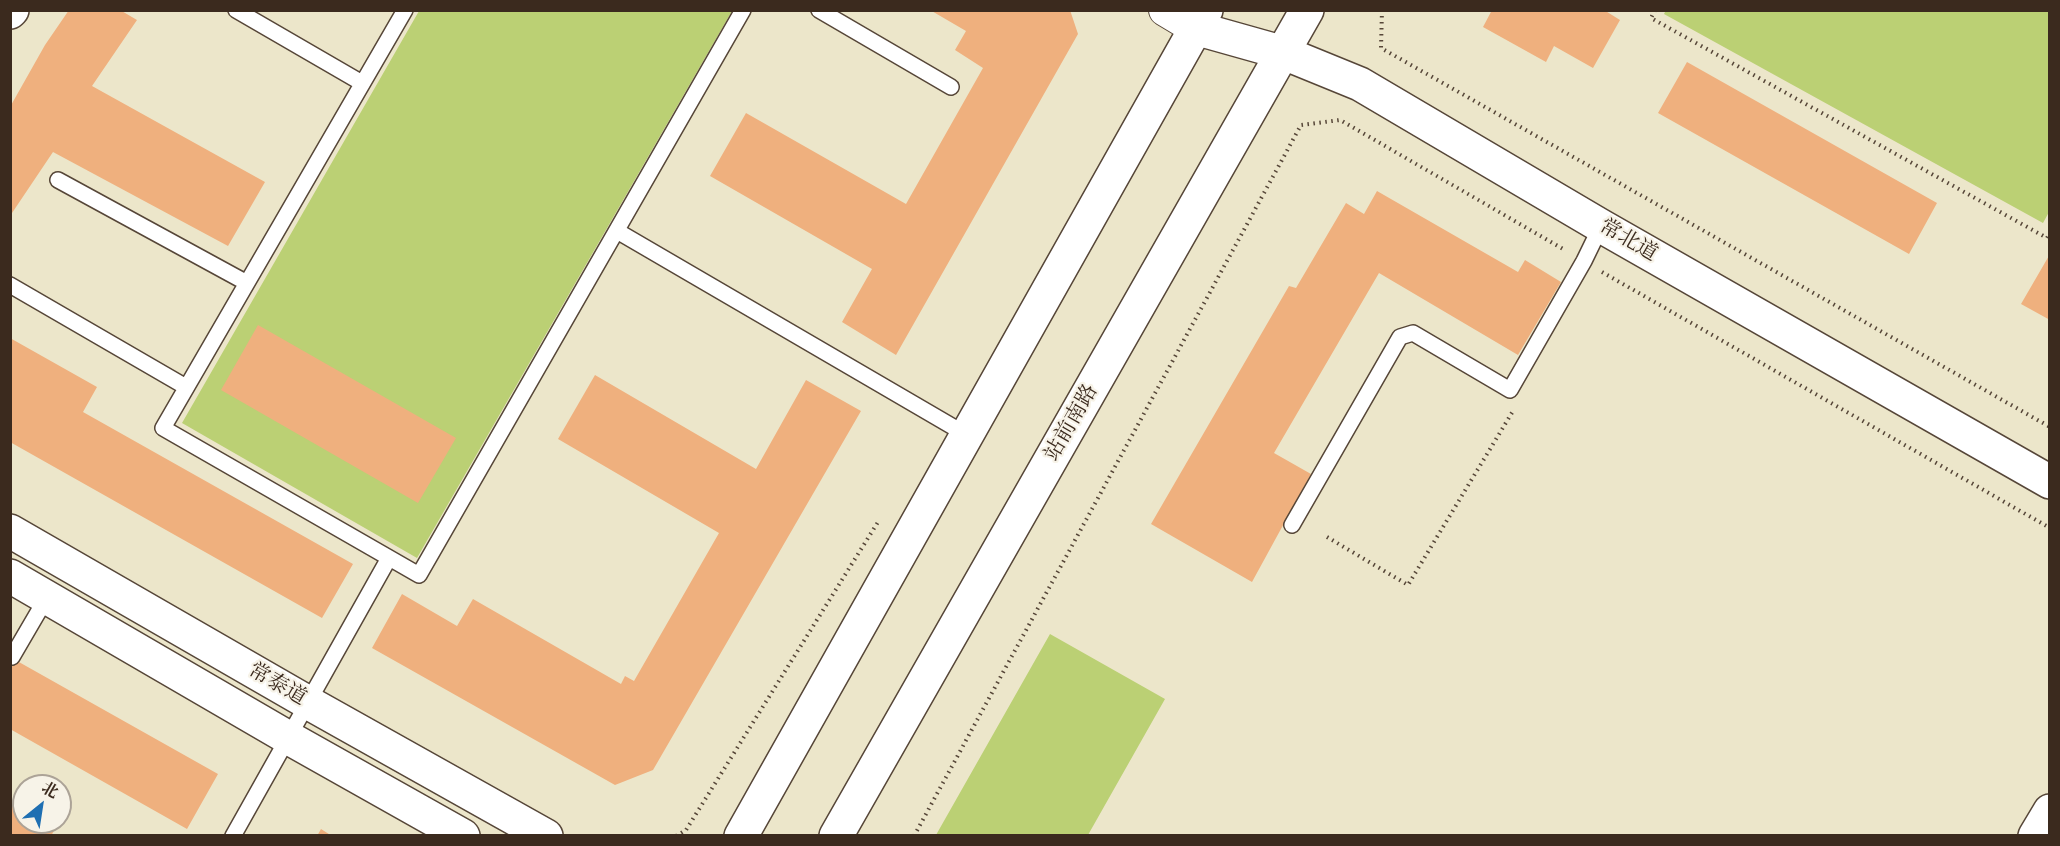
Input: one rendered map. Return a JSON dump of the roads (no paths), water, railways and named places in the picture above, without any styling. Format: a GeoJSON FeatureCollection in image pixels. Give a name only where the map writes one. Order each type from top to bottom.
{"type":"FeatureCollection","features":[{"type":"Feature","properties":{"kind":"street"},"geometry":{"type":"LineString","coordinates":[[741,836],[1201,19],[1165,10]]}},
{"type":"Feature","properties":{"kind":"street","name":"站前南路"},"geometry":{"type":"LineString","coordinates":[[836,836],[1307,10]]}},
{"type":"Feature","properties":{"kind":"street","name":"常北道"},"geometry":{"type":"LineString","coordinates":[[1201,19],[1360,84],[1601,226],[2049,482]]}},
{"type":"Feature","properties":{"kind":"street","name":"常泰道"},"geometry":{"type":"LineString","coordinates":[[10,531],[546,836]]}},
{"type":"Feature","properties":{"kind":"street","name":"常泰道"},"geometry":{"type":"LineString","coordinates":[[10,576],[463,836]]}},
{"type":"Feature","properties":{"kind":"street"},"geometry":{"type":"LineString","coordinates":[[2035,836],[2049,811]]}},
{"type":"Feature","properties":{"kind":"lane"},"geometry":{"type":"LineString","coordinates":[[236,10],[362,84]]}},
{"type":"Feature","properties":{"kind":"lane"},"geometry":{"type":"LineString","coordinates":[[405,10],[163,428],[419,575],[743,10]]}},
{"type":"Feature","properties":{"kind":"lane"},"geometry":{"type":"LineString","coordinates":[[819,10],[951,87]]}},
{"type":"Feature","properties":{"kind":"lane"},"geometry":{"type":"LineString","coordinates":[[57,180],[247,283]]}},
{"type":"Feature","properties":{"kind":"lane"},"geometry":{"type":"LineString","coordinates":[[1292,525],[1400,337],[1413,333],[1510,390],[1584,261],[1601,226]]}},
{"type":"Feature","properties":{"kind":"lane"},"geometry":{"type":"LineString","coordinates":[[617,231],[967,435]]}},
{"type":"Feature","properties":{"kind":"lane"},"geometry":{"type":"LineString","coordinates":[[10,285],[186,387]]}},
{"type":"Feature","properties":{"kind":"lane"},"geometry":{"type":"LineString","coordinates":[[232,836],[389,558]]}},
{"type":"Feature","properties":{"kind":"lane"},"geometry":{"type":"LineString","coordinates":[[12,657],[47,597]]}}]}
